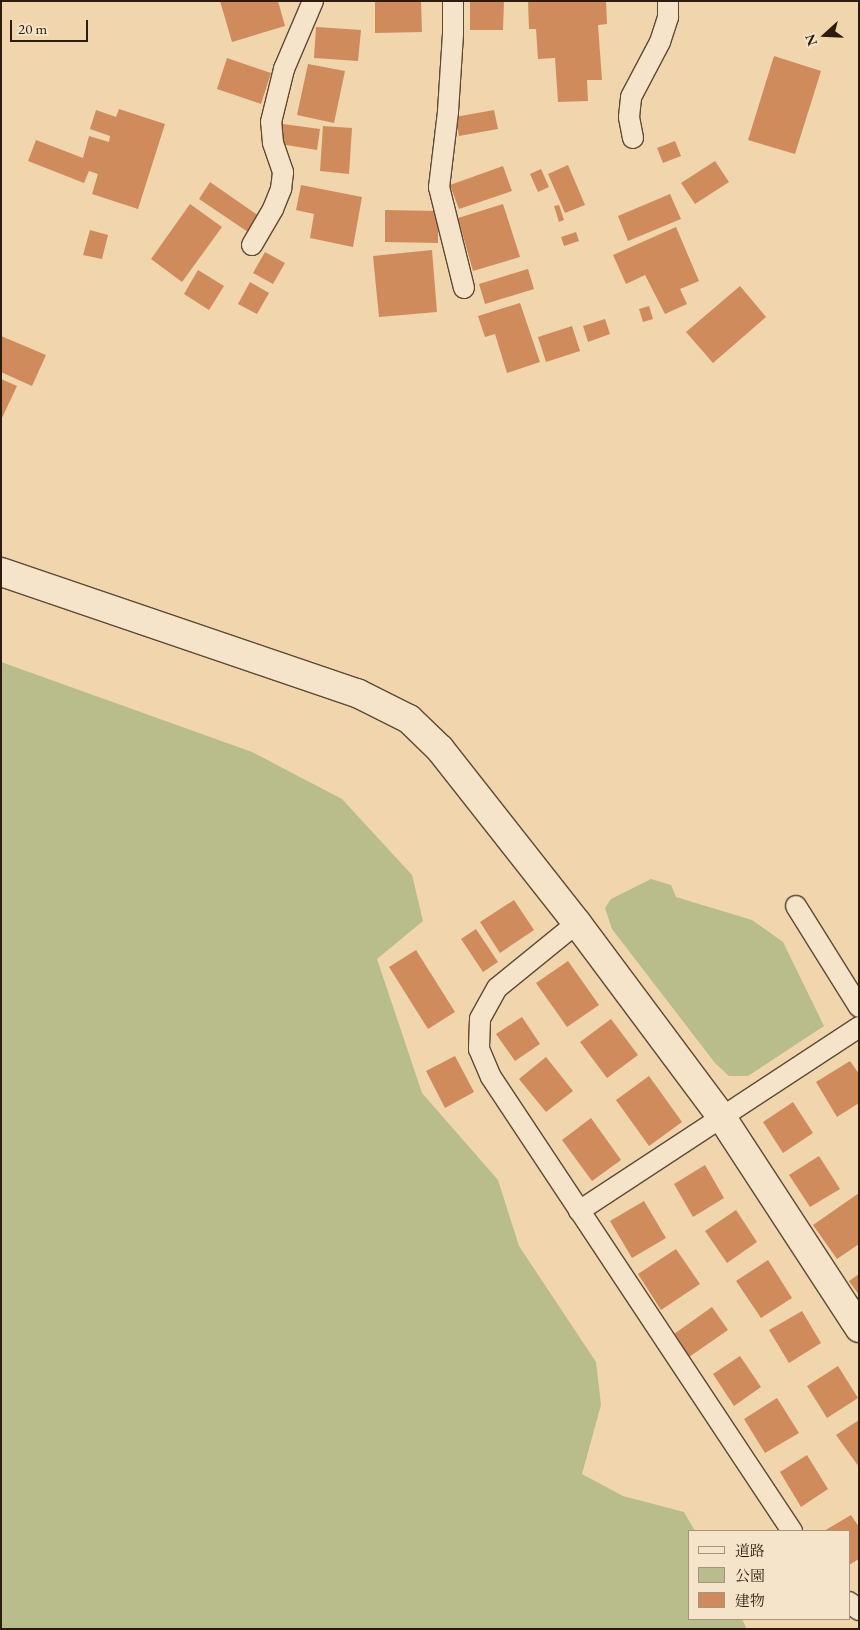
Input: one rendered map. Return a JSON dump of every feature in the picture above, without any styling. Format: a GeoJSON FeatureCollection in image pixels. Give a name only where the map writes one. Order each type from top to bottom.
{"type":"FeatureCollection","features":[{"type":"Feature","properties":{"kind":"street"},"geometry":{"type":"LineString","coordinates":[[252,246],[273,209],[281,189],[283,172],[273,143],[271,122],[284,69],[313,1]]}},
{"type":"Feature","properties":{"kind":"street"},"geometry":{"type":"LineString","coordinates":[[453,1],[448,112],[440,187],[464,288]]}},
{"type":"Feature","properties":{"kind":"street"},"geometry":{"type":"LineString","coordinates":[[633,138],[629,117],[631,97],[660,42],[668,17],[668,1]]}},
{"type":"Feature","properties":{"kind":"street"},"geometry":{"type":"LineString","coordinates":[[1,572],[357,692],[409,719],[440,749],[577,923],[721,1116],[859,1328]]}},
{"type":"Feature","properties":{"kind":"street"},"geometry":{"type":"LineString","coordinates":[[796,906],[859,1007]]}},
{"type":"Feature","properties":{"kind":"street"},"geometry":{"type":"LineString","coordinates":[[577,923],[497,988],[480,1019],[478,1049],[490,1077],[791,1530]]}},
{"type":"Feature","properties":{"kind":"street"},"geometry":{"type":"LineString","coordinates":[[579,1212],[721,1116],[859,1027]]}},
{"type":"Feature","properties":{"kind":"green space"},"geometry":{"type":"Polygon","coordinates":[[[1,662],[252,752],[342,799],[412,875],[423,921],[377,959],[422,1093],[498,1180],[519,1246],[596,1362],[601,1405],[582,1474],[623,1496],[684,1512],[694,1530],[688,1530],[688,1620],[742,1620],[747,1629],[1,1629],[1,662]]]}},
{"type":"Feature","properties":{"kind":"green space"},"geometry":{"type":"Polygon","coordinates":[[[651,879],[671,885],[676,897],[752,920],[783,942],[824,1026],[748,1076],[729,1076],[715,1063],[612,929],[605,908],[611,899],[651,879]]]}},
{"type":"Feature","properties":{"kind":"building"},"geometry":{"type":"Polygon","coordinates":[[[220,1],[278,1],[285,26],[232,42],[220,1]]]}},
{"type":"Feature","properties":{"kind":"building"},"geometry":{"type":"Polygon","coordinates":[[[375,1],[421,1],[422,32],[375,33],[375,1]]]}},
{"type":"Feature","properties":{"kind":"building"},"geometry":{"type":"Polygon","coordinates":[[[470,1],[504,1],[503,30],[470,30],[470,1]]]}},
{"type":"Feature","properties":{"kind":"building"},"geometry":{"type":"Polygon","coordinates":[[[528,1],[606,1],[607,24],[598,25],[602,80],[587,80],[588,101],[558,102],[555,58],[538,59],[536,29],[529,29],[528,1]]]}},
{"type":"Feature","properties":{"kind":"building"},"geometry":{"type":"Polygon","coordinates":[[[316,27],[361,30],[358,61],[314,58],[316,27]]]}},
{"type":"Feature","properties":{"kind":"building"},"geometry":{"type":"Polygon","coordinates":[[[774,56],[821,71],[795,154],[748,140],[774,56]]]}},
{"type":"Feature","properties":{"kind":"building"},"geometry":{"type":"Polygon","coordinates":[[[227,58],[271,73],[261,104],[217,89],[227,58]]]}},
{"type":"Feature","properties":{"kind":"building"},"geometry":{"type":"Polygon","coordinates":[[[308,64],[345,71],[334,123],[297,115],[308,64]]]}},
{"type":"Feature","properties":{"kind":"building"},"geometry":{"type":"Polygon","coordinates":[[[119,109],[165,124],[138,209],[92,194],[98,174],[89,171],[84,183],[28,161],[36,140],[83,158],[89,136],[109,142],[110,136],[90,129],[96,110],[116,117],[119,109]]]}},
{"type":"Feature","properties":{"kind":"building"},"geometry":{"type":"Polygon","coordinates":[[[494,110],[498,129],[459,136],[455,117],[494,110]]]}},
{"type":"Feature","properties":{"kind":"building"},"geometry":{"type":"Polygon","coordinates":[[[283,124],[320,129],[317,150],[280,144],[283,124]]]}},
{"type":"Feature","properties":{"kind":"building"},"geometry":{"type":"Polygon","coordinates":[[[323,126],[352,128],[349,174],[320,171],[323,126]]]}},
{"type":"Feature","properties":{"kind":"building"},"geometry":{"type":"Polygon","coordinates":[[[675,141],[681,156],[663,163],[657,148],[675,141]]]}},
{"type":"Feature","properties":{"kind":"building"},"geometry":{"type":"Polygon","coordinates":[[[715,161],[729,182],[695,204],[681,183],[715,161]]]}},
{"type":"Feature","properties":{"kind":"building"},"geometry":{"type":"Polygon","coordinates":[[[568,165],[585,205],[565,213],[548,174],[568,165]]]}},
{"type":"Feature","properties":{"kind":"building"},"geometry":{"type":"Polygon","coordinates":[[[503,166],[512,191],[459,209],[450,185],[503,166]]]}},
{"type":"Feature","properties":{"kind":"building"},"geometry":{"type":"Polygon","coordinates":[[[541,169],[549,187],[538,192],[530,174],[541,169]]]}},
{"type":"Feature","properties":{"kind":"building"},"geometry":{"type":"Polygon","coordinates":[[[210,182],[259,216],[248,232],[199,199],[210,182]]]}},
{"type":"Feature","properties":{"kind":"building"},"geometry":{"type":"Polygon","coordinates":[[[301,185],[362,197],[353,247],[310,238],[314,214],[296,210],[301,185]]]}},
{"type":"Feature","properties":{"kind":"building"},"geometry":{"type":"Polygon","coordinates":[[[670,194],[681,219],[628,241],[618,216],[670,194]]]}},
{"type":"Feature","properties":{"kind":"building"},"geometry":{"type":"Polygon","coordinates":[[[190,204],[222,227],[182,282],[151,259],[190,204]]]}},
{"type":"Feature","properties":{"kind":"building"},"geometry":{"type":"Polygon","coordinates":[[[503,204],[520,257],[473,271],[458,218],[503,204]]]}},
{"type":"Feature","properties":{"kind":"building"},"geometry":{"type":"Polygon","coordinates":[[[559,205],[564,220],[559,222],[554,206],[559,205]]]}},
{"type":"Feature","properties":{"kind":"building"},"geometry":{"type":"Polygon","coordinates":[[[385,210],[438,211],[438,243],[385,242],[385,210]]]}},
{"type":"Feature","properties":{"kind":"building"},"geometry":{"type":"Polygon","coordinates":[[[676,227],[699,281],[680,289],[687,304],[665,314],[645,275],[626,284],[613,255],[676,227]]]}},
{"type":"Feature","properties":{"kind":"building"},"geometry":{"type":"Polygon","coordinates":[[[90,230],[108,235],[102,259],[83,255],[90,230]]]}},
{"type":"Feature","properties":{"kind":"building"},"geometry":{"type":"Polygon","coordinates":[[[576,232],[579,241],[564,246],[561,237],[576,232]]]}},
{"type":"Feature","properties":{"kind":"building"},"geometry":{"type":"Polygon","coordinates":[[[432,250],[437,312],[379,317],[373,256],[432,250]]]}},
{"type":"Feature","properties":{"kind":"building"},"geometry":{"type":"Polygon","coordinates":[[[265,252],[285,263],[273,284],[253,273],[265,252]]]}},
{"type":"Feature","properties":{"kind":"building"},"geometry":{"type":"Polygon","coordinates":[[[528,269],[534,289],[485,304],[479,284],[528,269]]]}},
{"type":"Feature","properties":{"kind":"building"},"geometry":{"type":"Polygon","coordinates":[[[198,270],[224,286],[209,310],[184,294],[198,270]]]}},
{"type":"Feature","properties":{"kind":"building"},"geometry":{"type":"Polygon","coordinates":[[[250,282],[269,293],[257,314],[238,304],[250,282]]]}},
{"type":"Feature","properties":{"kind":"building"},"geometry":{"type":"Polygon","coordinates":[[[740,286],[766,317],[713,363],[686,332],[740,286]]]}},
{"type":"Feature","properties":{"kind":"building"},"geometry":{"type":"Polygon","coordinates":[[[520,303],[540,362],[507,373],[495,334],[485,337],[478,316],[520,303]]]}},
{"type":"Feature","properties":{"kind":"building"},"geometry":{"type":"Polygon","coordinates":[[[649,306],[653,319],[643,322],[639,309],[649,306]]]}},
{"type":"Feature","properties":{"kind":"building"},"geometry":{"type":"Polygon","coordinates":[[[605,319],[610,334],[588,342],[583,326],[605,319]]]}},
{"type":"Feature","properties":{"kind":"building"},"geometry":{"type":"Polygon","coordinates":[[[572,326],[580,351],[546,362],[538,337],[572,326]]]}},
{"type":"Feature","properties":{"kind":"building"},"geometry":{"type":"Polygon","coordinates":[[[1,336],[46,355],[32,386],[1,372],[1,336]]]}},
{"type":"Feature","properties":{"kind":"building"},"geometry":{"type":"Polygon","coordinates":[[[1,379],[17,386],[1,420],[1,379]]]}},
{"type":"Feature","properties":{"kind":"building"},"geometry":{"type":"Polygon","coordinates":[[[514,900],[534,930],[500,953],[480,922],[514,900]]]}},
{"type":"Feature","properties":{"kind":"building"},"geometry":{"type":"Polygon","coordinates":[[[476,929],[498,962],[483,972],[461,939],[476,929]]]}},
{"type":"Feature","properties":{"kind":"building"},"geometry":{"type":"Polygon","coordinates":[[[416,950],[455,1012],[428,1029],[389,967],[416,950]]]}},
{"type":"Feature","properties":{"kind":"building"},"geometry":{"type":"Polygon","coordinates":[[[568,961],[599,1005],[567,1027],[536,983],[568,961]]]}},
{"type":"Feature","properties":{"kind":"building"},"geometry":{"type":"Polygon","coordinates":[[[522,1017],[540,1044],[515,1061],[496,1034],[522,1017]]]}},
{"type":"Feature","properties":{"kind":"building"},"geometry":{"type":"Polygon","coordinates":[[[611,1019],[638,1055],[607,1078],[580,1042],[611,1019]]]}},
{"type":"Feature","properties":{"kind":"building"},"geometry":{"type":"Polygon","coordinates":[[[455,1056],[474,1092],[445,1108],[426,1071],[455,1056]]]}},
{"type":"Feature","properties":{"kind":"building"},"geometry":{"type":"Polygon","coordinates":[[[546,1057],[573,1091],[546,1112],[519,1079],[546,1057]]]}},
{"type":"Feature","properties":{"kind":"building"},"geometry":{"type":"Polygon","coordinates":[[[850,1061],[859,1074],[859,1103],[837,1117],[816,1082],[850,1061]]]}},
{"type":"Feature","properties":{"kind":"building"},"geometry":{"type":"Polygon","coordinates":[[[649,1076],[682,1122],[649,1146],[616,1100],[649,1076]]]}},
{"type":"Feature","properties":{"kind":"building"},"geometry":{"type":"Polygon","coordinates":[[[793,1102],[813,1133],[783,1153],[763,1122],[793,1102]]]}},
{"type":"Feature","properties":{"kind":"building"},"geometry":{"type":"Polygon","coordinates":[[[591,1118],[621,1160],[592,1181],[562,1140],[591,1118]]]}},
{"type":"Feature","properties":{"kind":"building"},"geometry":{"type":"Polygon","coordinates":[[[819,1156],[840,1189],[810,1207],[789,1175],[819,1156]]]}},
{"type":"Feature","properties":{"kind":"building"},"geometry":{"type":"Polygon","coordinates":[[[705,1165],[724,1198],[693,1217],[674,1184],[705,1165]]]}},
{"type":"Feature","properties":{"kind":"building"},"geometry":{"type":"Polygon","coordinates":[[[859,1193],[859,1244],[837,1259],[813,1225],[859,1193]]]}},
{"type":"Feature","properties":{"kind":"building"},"geometry":{"type":"Polygon","coordinates":[[[644,1201],[666,1238],[632,1258],[610,1221],[644,1201]]]}},
{"type":"Feature","properties":{"kind":"building"},"geometry":{"type":"Polygon","coordinates":[[[736,1210],[757,1242],[727,1263],[705,1231],[736,1210]]]}},
{"type":"Feature","properties":{"kind":"building"},"geometry":{"type":"Polygon","coordinates":[[[676,1249],[700,1284],[661,1310],[638,1274],[676,1249]]]}},
{"type":"Feature","properties":{"kind":"building"},"geometry":{"type":"Polygon","coordinates":[[[768,1260],[792,1298],[761,1318],[736,1281],[768,1260]]]}},
{"type":"Feature","properties":{"kind":"building"},"geometry":{"type":"Polygon","coordinates":[[[859,1274],[859,1295],[849,1281],[859,1274]]]}},
{"type":"Feature","properties":{"kind":"building"},"geometry":{"type":"Polygon","coordinates":[[[712,1307],[728,1330],[689,1357],[674,1334],[712,1307]]]}},
{"type":"Feature","properties":{"kind":"building"},"geometry":{"type":"Polygon","coordinates":[[[802,1311],[821,1343],[789,1363],[769,1330],[802,1311]]]}},
{"type":"Feature","properties":{"kind":"building"},"geometry":{"type":"Polygon","coordinates":[[[740,1356],[761,1387],[734,1406],[713,1374],[740,1356]]]}},
{"type":"Feature","properties":{"kind":"building"},"geometry":{"type":"Polygon","coordinates":[[[838,1366],[858,1398],[827,1418],[807,1386],[838,1366]]]}},
{"type":"Feature","properties":{"kind":"building"},"geometry":{"type":"Polygon","coordinates":[[[777,1398],[799,1433],[765,1453],[744,1419],[777,1398]]]}},
{"type":"Feature","properties":{"kind":"building"},"geometry":{"type":"Polygon","coordinates":[[[859,1420],[859,1467],[836,1435],[859,1420]]]}},
{"type":"Feature","properties":{"kind":"building"},"geometry":{"type":"Polygon","coordinates":[[[807,1455],[828,1489],[801,1507],[780,1472],[807,1455]]]}},
{"type":"Feature","properties":{"kind":"building"},"geometry":{"type":"Polygon","coordinates":[[[851,1515],[859,1527],[859,1559],[850,1564],[850,1530],[826,1530],[851,1515]]]}}]}
